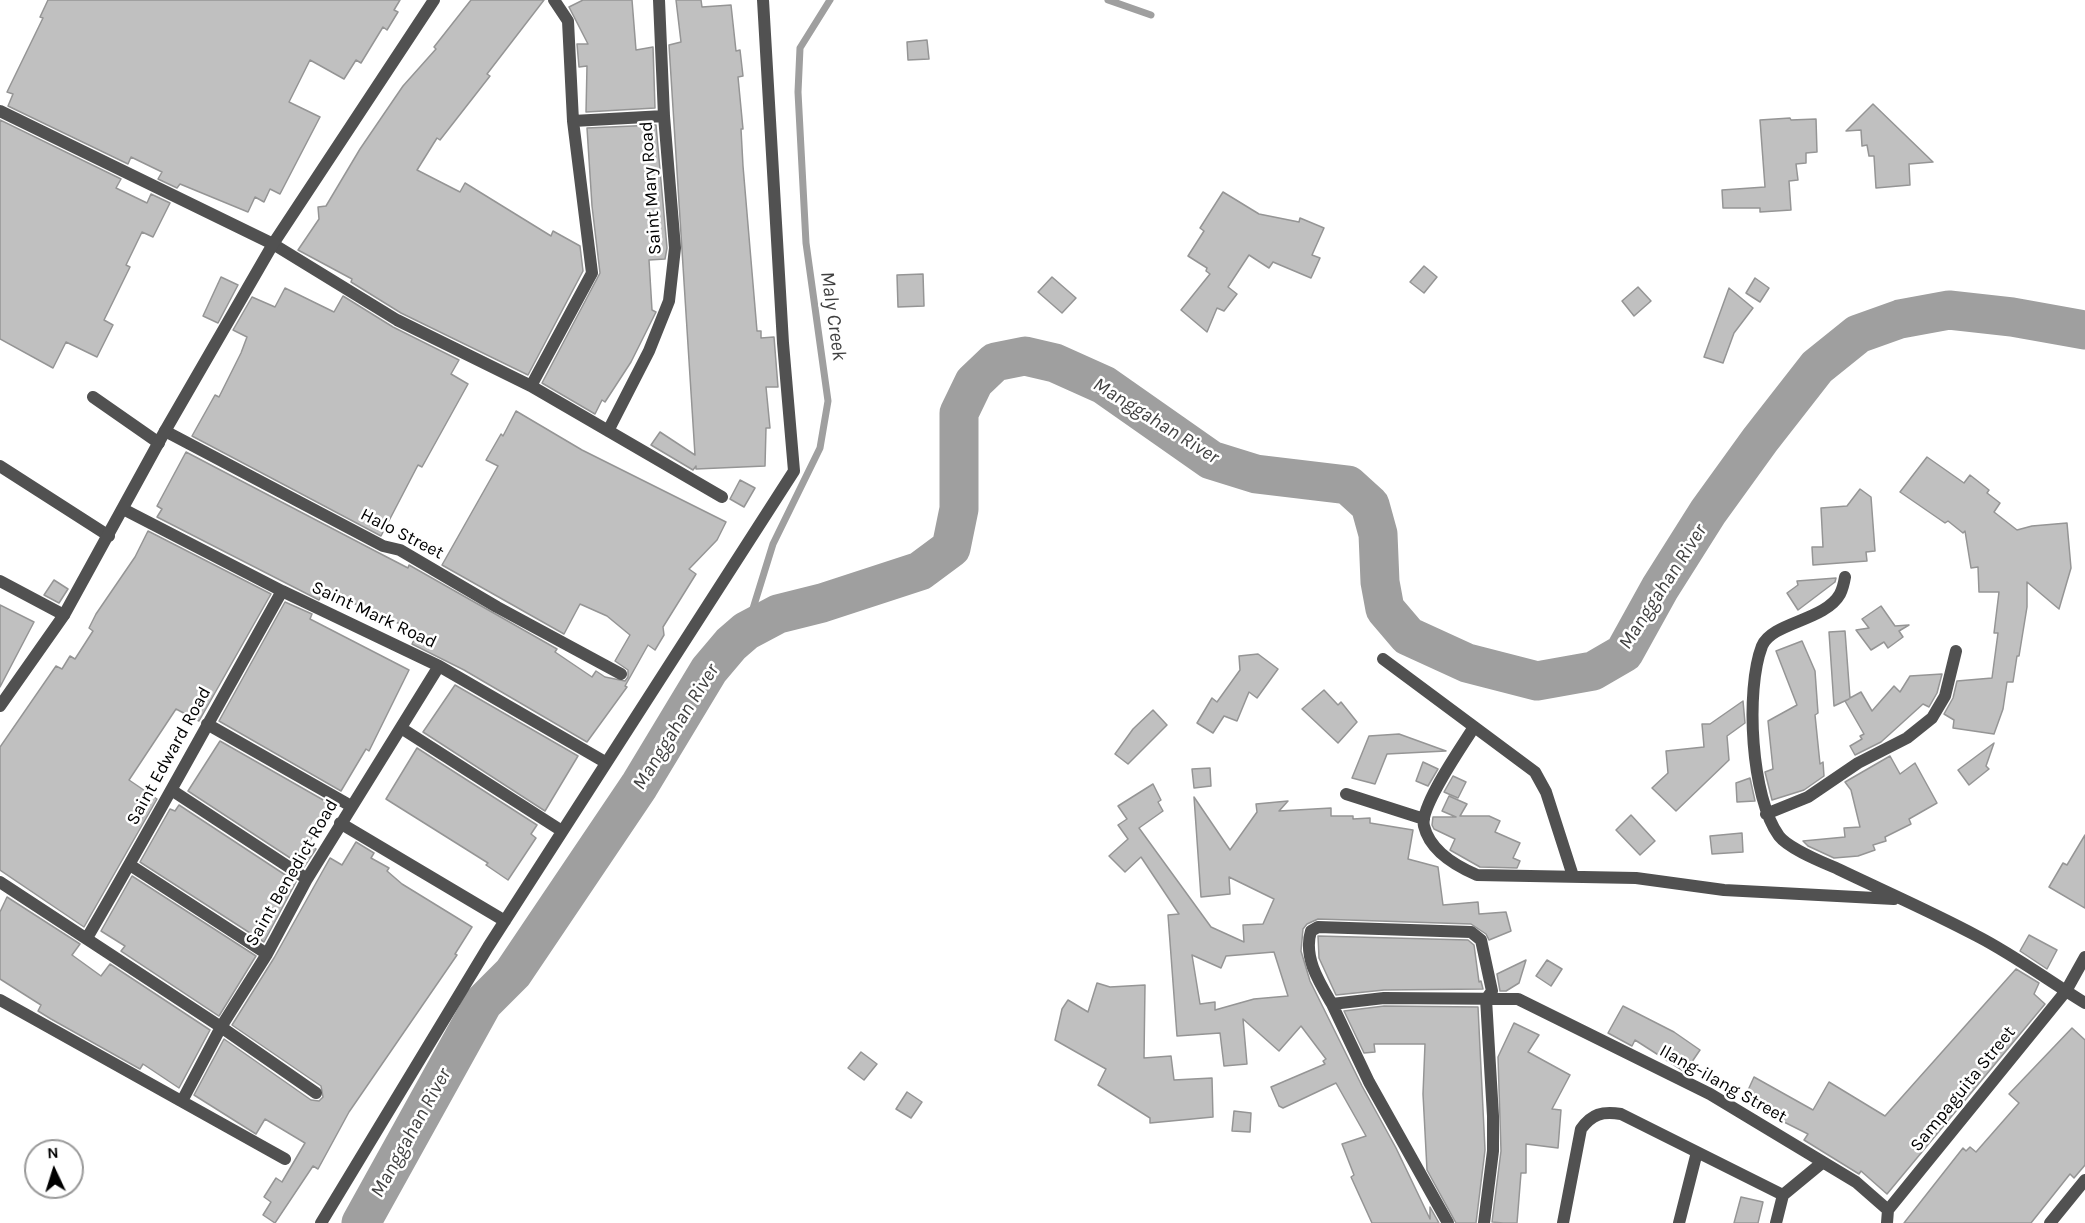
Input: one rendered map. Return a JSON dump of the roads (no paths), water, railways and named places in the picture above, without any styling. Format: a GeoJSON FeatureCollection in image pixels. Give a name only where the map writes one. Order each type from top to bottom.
{"type":"FeatureCollection","features":[{"type":"Feature","properties":{"kind":"street"},"geometry":{"type":"LineString","coordinates":[[0,706],[64,615],[165,431],[273,244],[434,0]]}},
{"type":"Feature","properties":{"kind":"street"},"geometry":{"type":"LineString","coordinates":[[531,386],[592,273],[573,121],[568,21],[554,0]]}},
{"type":"Feature","properties":{"kind":"street","name":"Saint Mary Road"},"geometry":{"type":"LineString","coordinates":[[608,431],[649,351],[669,301],[675,248],[664,116],[659,0]]}},
{"type":"Feature","properties":{"kind":"street"},"geometry":{"type":"LineString","coordinates":[[321,1223],[605,762],[794,471],[783,343],[763,0]]}},
{"type":"Feature","properties":{"kind":"street"},"geometry":{"type":"LineString","coordinates":[[0,111],[273,244],[397,320],[531,386],[722,497]]}},
{"type":"Feature","properties":{"kind":"street"},"geometry":{"type":"LineString","coordinates":[[573,121],[664,116]]}},
{"type":"Feature","properties":{"kind":"street"},"geometry":{"type":"LineString","coordinates":[[93,397],[159,443]]}},
{"type":"Feature","properties":{"kind":"street","name":"Halo Street"},"geometry":{"type":"LineString","coordinates":[[165,431],[382,546],[400,550],[497,607],[621,674]]}},
{"type":"Feature","properties":{"kind":"street"},"geometry":{"type":"LineString","coordinates":[[0,466],[109,536]]}},
{"type":"Feature","properties":{"kind":"street","name":"Saint Mark Road"},"geometry":{"type":"LineString","coordinates":[[123,509],[282,591],[440,666],[605,762]]}},
{"type":"Feature","properties":{"kind":"street"},"geometry":{"type":"LineString","coordinates":[[1845,577],[1839,596],[1820,613],[1774,634],[1766,639],[1762,647],[1755,673],[1754,759],[1766,814],[1780,838],[1808,855],[1977,936],[2085,1003]]}},
{"type":"Feature","properties":{"kind":"street"},"geometry":{"type":"LineString","coordinates":[[0,581],[64,615]]}},
{"type":"Feature","properties":{"kind":"street","name":"Saint Edward Road"},"geometry":{"type":"LineString","coordinates":[[87,938],[173,791],[207,724],[282,591]]}},
{"type":"Feature","properties":{"kind":"street"},"geometry":{"type":"LineString","coordinates":[[1766,814],[1808,797],[1858,763],[1907,738],[1932,718],[1945,696],[1956,651]]}},
{"type":"Feature","properties":{"kind":"street"},"geometry":{"type":"LineString","coordinates":[[1383,659],[1535,772],[1546,792],[1574,876]]}},
{"type":"Feature","properties":{"kind":"street","name":"Saint Benedict Road"},"geometry":{"type":"LineString","coordinates":[[182,1101],[221,1027],[267,954],[340,823],[440,666]]}},
{"type":"Feature","properties":{"kind":"street"},"geometry":{"type":"LineString","coordinates":[[207,724],[351,806]]}},
{"type":"Feature","properties":{"kind":"street"},"geometry":{"type":"LineString","coordinates":[[1474,727],[1442,779],[1424,819],[1424,826],[1433,843],[1446,858],[1462,869],[1478,875],[1636,878],[1724,890],[1901,900]]}},
{"type":"Feature","properties":{"kind":"street"},"geometry":{"type":"LineString","coordinates":[[401,728],[562,831]]}},
{"type":"Feature","properties":{"kind":"street"},"geometry":{"type":"LineString","coordinates":[[173,791],[307,879]]}},
{"type":"Feature","properties":{"kind":"street"},"geometry":{"type":"LineString","coordinates":[[1346,794],[1424,819]]}},
{"type":"Feature","properties":{"kind":"street"},"geometry":{"type":"LineString","coordinates":[[340,823],[505,921]]}},
{"type":"Feature","properties":{"kind":"street"},"geometry":{"type":"LineString","coordinates":[[130,865],[267,954]]}},
{"type":"Feature","properties":{"kind":"street"},"geometry":{"type":"LineString","coordinates":[[0,882],[221,1027],[315,1093]]}},
{"type":"Feature","properties":{"kind":"street"},"geometry":{"type":"LineString","coordinates":[[1448,1223],[1369,1082],[1313,969],[1308,940],[1311,931],[1318,927],[1471,933],[1481,940],[1492,991],[1486,999],[1493,1116],[1492,1151],[1484,1223]]}},
{"type":"Feature","properties":{"kind":"street","name":"Sampaguita Street"},"geometry":{"type":"LineString","coordinates":[[1888,1216],[2066,991],[2085,957]]}},
{"type":"Feature","properties":{"kind":"street"},"geometry":{"type":"LineString","coordinates":[[1332,1004],[1384,998],[1486,999]]}},
{"type":"Feature","properties":{"kind":"street","name":"Ilang-ilang Street"},"geometry":{"type":"LineString","coordinates":[[1486,999],[1518,999],[1710,1094],[1856,1182],[1888,1216]]}},
{"type":"Feature","properties":{"kind":"street"},"geometry":{"type":"LineString","coordinates":[[0,1000],[285,1159]]}},
{"type":"Feature","properties":{"kind":"street"},"geometry":{"type":"LineString","coordinates":[[1563,1223],[1581,1129],[1587,1120],[1597,1113],[1621,1114],[1783,1195]]}},
{"type":"Feature","properties":{"kind":"street"},"geometry":{"type":"LineString","coordinates":[[1679,1223],[1697,1152]]}},
{"type":"Feature","properties":{"kind":"street"},"geometry":{"type":"LineString","coordinates":[[1776,1223],[1783,1195],[1823,1162]]}},
{"type":"Feature","properties":{"kind":"street"},"geometry":{"type":"LineString","coordinates":[[2050,1223],[2085,1180]]}},
{"type":"Feature","properties":{"kind":"waterway","name":"Maly Creek"},"geometry":{"type":"LineString","coordinates":[[746,631],[773,544],[820,448],[828,401],[806,243],[798,92],[800,48],[830,0]]}},
{"type":"Feature","properties":{"kind":"waterway","name":"Maly Creek"},"geometry":{"type":"LineString","coordinates":[[1108,0],[1151,15]]}},
{"type":"Feature","properties":{"kind":"waterway","name":"Manggahan River"},"geometry":{"type":"LineString","coordinates":[[361,1223],[483,1003],[513,973],[639,786],[709,670],[731,644],[746,631],[778,614],[822,603],[920,571],[951,548],[959,509],[959,413],[974,382],[995,362],[1025,356],[1055,363],[1104,385],[1211,460],[1256,474],[1348,485],[1370,505],[1378,534],[1380,582],[1385,609],[1408,636],[1467,663],[1537,681],[1593,671],[1624,653],[1660,588],[1708,512],[1760,440],[1817,367],[1858,334],[1900,319],[1949,310],[2012,317],[2085,330]]}}]}
